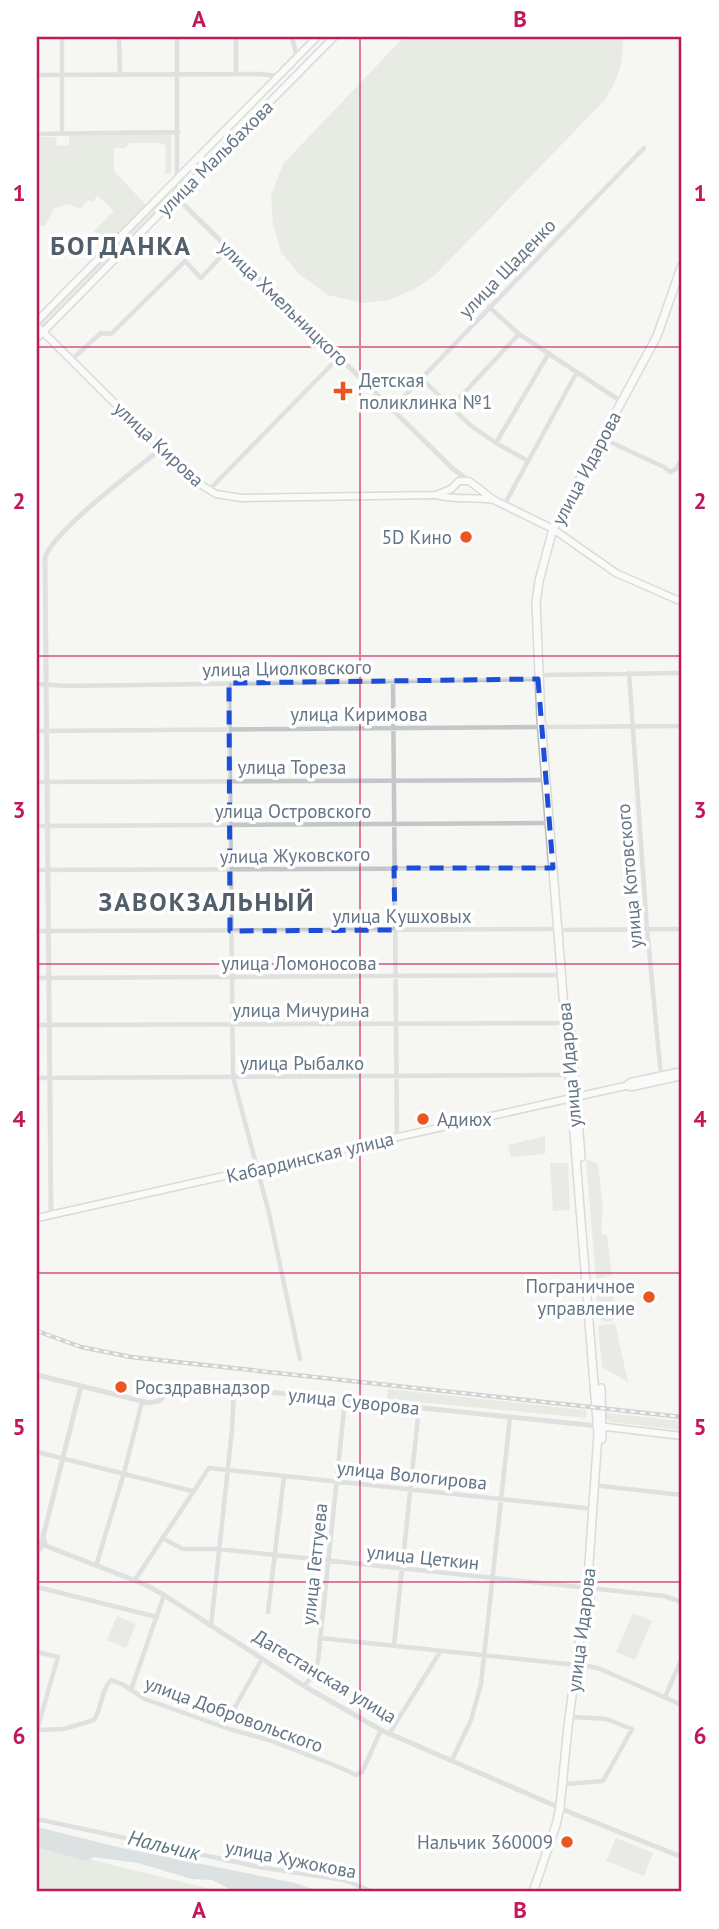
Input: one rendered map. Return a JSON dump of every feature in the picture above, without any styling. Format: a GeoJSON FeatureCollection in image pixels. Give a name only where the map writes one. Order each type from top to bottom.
{"type":"FeatureCollection","features":[{"type":"Feature","properties":{"kind":"main road","name":"улица Мальбахова"},"geometry":{"type":"LineString","coordinates":[[37,338],[172,192],[177,178],[317,37]]}},
{"type":"Feature","properties":{"kind":"main road","name":"улица Мальбахова"},"geometry":{"type":"LineString","coordinates":[[37,324],[172,192],[186,186],[334,37]]}},
{"type":"Feature","properties":{"kind":"main road","name":"улица Идарова"},"geometry":{"type":"LineString","coordinates":[[541,677],[536,637],[539,580],[555,531],[661,325],[682,265]]}},
{"type":"Feature","properties":{"kind":"main road","name":"улица Идарова"},"geometry":{"type":"LineString","coordinates":[[574,1098],[568,1075],[560,930],[547,780],[541,677],[541,595],[555,531],[663,333],[682,280]]}},
{"type":"Feature","properties":{"kind":"main road","name":"улица Кирова"},"geometry":{"type":"LineString","coordinates":[[37,324],[190,478],[208,491],[241,498],[436,495]]}},
{"type":"Feature","properties":{"kind":"main road"},"geometry":{"type":"LineString","coordinates":[[436,495],[462,480],[471,482],[494,500],[555,531],[616,573],[682,603]]}},
{"type":"Feature","properties":{"kind":"main road"},"geometry":{"type":"LineString","coordinates":[[469,499],[474,491],[471,482]]}},
{"type":"Feature","properties":{"kind":"main road"},"geometry":{"type":"LineString","coordinates":[[455,485],[455,493],[459,499]]}},
{"type":"Feature","properties":{"kind":"main road"},"geometry":{"type":"LineString","coordinates":[[436,495],[494,500]]}},
{"type":"Feature","properties":{"kind":"main road","name":"улица Идарова"},"geometry":{"type":"LineString","coordinates":[[533,1892],[562,1808],[601,1486],[601,1427],[544,727]]}},
{"type":"Feature","properties":{"kind":"main road","name":"Кабардинская улица"},"geometry":{"type":"LineString","coordinates":[[37,1219],[574,1098],[625,1086],[631,1082],[682,1073]]}},
{"type":"Feature","properties":{"kind":"main road","name":"Кабардинская улица"},"geometry":{"type":"LineString","coordinates":[[625,1086],[632,1087],[682,1073]]}},
{"type":"Feature","properties":{"kind":"main road","name":"улица Идарова"},"geometry":{"type":"LineString","coordinates":[[589,1587],[601,1427]]}},
{"type":"Feature","properties":{"kind":"main road","name":"улица Суворова"},"geometry":{"type":"LineString","coordinates":[[601,1427],[682,1436]]}},
{"type":"Feature","properties":{"kind":"main road","name":"улица Идарова"},"geometry":{"type":"LineString","coordinates":[[539,1892],[562,1808],[579,1665]]}},
{"type":"Feature","properties":{"kind":"street"},"geometry":{"type":"LineString","coordinates":[[61,37],[62,134]]}},
{"type":"Feature","properties":{"kind":"street"},"geometry":{"type":"LineString","coordinates":[[119,37],[120,74]]}},
{"type":"Feature","properties":{"kind":"street"},"geometry":{"type":"LineString","coordinates":[[177,37],[177,178],[186,186]]}},
{"type":"Feature","properties":{"kind":"street"},"geometry":{"type":"LineString","coordinates":[[236,37],[236,74]]}},
{"type":"Feature","properties":{"kind":"street"},"geometry":{"type":"LineString","coordinates":[[292,37],[297,58]]}},
{"type":"Feature","properties":{"kind":"street"},"geometry":{"type":"LineString","coordinates":[[37,75],[260,74],[278,77]]}},
{"type":"Feature","properties":{"kind":"street"},"geometry":{"type":"LineString","coordinates":[[37,134],[178,132]]}},
{"type":"Feature","properties":{"kind":"street","name":"улица Щаденко"},"geometry":{"type":"LineString","coordinates":[[391,409],[645,148]]}},
{"type":"Feature","properties":{"kind":"street","name":"улица Хмельницкого"},"geometry":{"type":"LineString","coordinates":[[172,192],[391,409],[452,468],[471,482]]}},
{"type":"Feature","properties":{"kind":"street"},"geometry":{"type":"LineString","coordinates":[[71,359],[101,333],[111,334],[185,261],[201,278],[228,249]]}},
{"type":"Feature","properties":{"kind":"street"},"geometry":{"type":"LineString","coordinates":[[489,307],[519,334],[622,402]]}},
{"type":"Feature","properties":{"kind":"street"},"geometry":{"type":"LineString","coordinates":[[451,407],[519,334]]}},
{"type":"Feature","properties":{"kind":"street"},"geometry":{"type":"LineString","coordinates":[[495,443],[548,353]]}},
{"type":"Feature","properties":{"kind":"street"},"geometry":{"type":"LineString","coordinates":[[208,491],[339,357]]}},
{"type":"Feature","properties":{"kind":"street"},"geometry":{"type":"LineString","coordinates":[[504,505],[577,372]]}},
{"type":"Feature","properties":{"kind":"street"},"geometry":{"type":"LineString","coordinates":[[421,378],[470,425],[495,443],[528,461]]}},
{"type":"Feature","properties":{"kind":"street"},"geometry":{"type":"LineString","coordinates":[[606,440],[670,472],[676,469],[682,459]]}},
{"type":"Feature","properties":{"kind":"street"},"geometry":{"type":"LineString","coordinates":[[51,1215],[48,731],[44,565],[51,544],[161,449]]}},
{"type":"Feature","properties":{"kind":"street"},"geometry":{"type":"LineString","coordinates":[[452,468],[455,485]]}},
{"type":"Feature","properties":{"kind":"street","name":"улица Котовского"},"geometry":{"type":"LineString","coordinates":[[629,673],[647,929],[661,1076]]}},
{"type":"Feature","properties":{"kind":"street","name":"улица Циолковского"},"geometry":{"type":"LineString","coordinates":[[37,684],[393,681],[682,673]]}},
{"type":"Feature","properties":{"kind":"street"},"geometry":{"type":"LineString","coordinates":[[393,681],[397,1138]]}},
{"type":"Feature","properties":{"kind":"street"},"geometry":{"type":"LineString","coordinates":[[229,683],[233,1077],[258,1169],[300,1359]]}},
{"type":"Feature","properties":{"kind":"street","name":"улица Киримова"},"geometry":{"type":"LineString","coordinates":[[37,731],[682,726]]}},
{"type":"Feature","properties":{"kind":"street","name":"улица Тореза"},"geometry":{"type":"LineString","coordinates":[[37,782],[547,780]]}},
{"type":"Feature","properties":{"kind":"street","name":"улица Островского"},"geometry":{"type":"LineString","coordinates":[[37,826],[550,823]]}},
{"type":"Feature","properties":{"kind":"street","name":"улица Жуковского"},"geometry":{"type":"LineString","coordinates":[[37,870],[553,868]]}},
{"type":"Feature","properties":{"kind":"street","name":"улица Кушховых"},"geometry":{"type":"LineString","coordinates":[[37,931],[682,929]]}},
{"type":"Feature","properties":{"kind":"street","name":"улица Ломоносова"},"geometry":{"type":"LineString","coordinates":[[37,978],[562,975]]}},
{"type":"Feature","properties":{"kind":"street","name":"улица Мичурина"},"geometry":{"type":"LineString","coordinates":[[37,1025],[566,1023]]}},
{"type":"Feature","properties":{"kind":"street","name":"улица Рыбалко"},"geometry":{"type":"LineString","coordinates":[[37,1078],[568,1075]]}},
{"type":"Feature","properties":{"kind":"street"},"geometry":{"type":"LineString","coordinates":[[37,1375],[142,1402],[96,1566]]}},
{"type":"Feature","properties":{"kind":"street","name":"улица Суворова"},"geometry":{"type":"LineString","coordinates":[[142,1402],[159,1401],[176,1383],[601,1427]]}},
{"type":"Feature","properties":{"kind":"street"},"geometry":{"type":"LineString","coordinates":[[37,1553],[44,1543],[43,1537],[81,1386]]}},
{"type":"Feature","properties":{"kind":"street"},"geometry":{"type":"LineString","coordinates":[[211,1626],[234,1389]]}},
{"type":"Feature","properties":{"kind":"street","name":"улица Геттуева"},"geometry":{"type":"LineString","coordinates":[[304,1686],[316,1668],[345,1400]]}},
{"type":"Feature","properties":{"kind":"street"},"geometry":{"type":"LineString","coordinates":[[394,1645],[419,1407]]}},
{"type":"Feature","properties":{"kind":"street"},"geometry":{"type":"LineString","coordinates":[[452,1760],[471,1720],[481,1684],[510,1417]]}},
{"type":"Feature","properties":{"kind":"street"},"geometry":{"type":"LineString","coordinates":[[37,1452],[192,1491]]}},
{"type":"Feature","properties":{"kind":"street"},"geometry":{"type":"LineString","coordinates":[[135,1580],[208,1468],[227,1470]]}},
{"type":"Feature","properties":{"kind":"street","name":"улица Вологирова"},"geometry":{"type":"LineString","coordinates":[[227,1470],[595,1509]]}},
{"type":"Feature","properties":{"kind":"street"},"geometry":{"type":"LineString","coordinates":[[268,1612],[284,1476]]}},
{"type":"Feature","properties":{"kind":"street"},"geometry":{"type":"LineString","coordinates":[[601,1486],[682,1495]]}},
{"type":"Feature","properties":{"kind":"street","name":"улица Цеткин"},"geometry":{"type":"LineString","coordinates":[[162,1538],[183,1549],[219,1549],[589,1587],[664,1596],[682,1602]]}},
{"type":"Feature","properties":{"kind":"street","name":"Дагестанская улица"},"geometry":{"type":"LineString","coordinates":[[37,1541],[135,1580],[164,1595],[304,1686],[380,1730],[682,1857]]}},
{"type":"Feature","properties":{"kind":"street"},"geometry":{"type":"LineString","coordinates":[[37,1587],[157,1616]]}},
{"type":"Feature","properties":{"kind":"street"},"geometry":{"type":"LineString","coordinates":[[131,1690],[164,1595]]}},
{"type":"Feature","properties":{"kind":"street"},"geometry":{"type":"LineString","coordinates":[[320,1638],[598,1668],[682,1705]]}},
{"type":"Feature","properties":{"kind":"street"},"geometry":{"type":"LineString","coordinates":[[389,1734],[440,1651]]}},
{"type":"Feature","properties":{"kind":"street"},"geometry":{"type":"LineString","coordinates":[[37,1652],[58,1656],[37,1730]]}},
{"type":"Feature","properties":{"kind":"street"},"geometry":{"type":"LineString","coordinates":[[665,1698],[682,1658]]}},
{"type":"Feature","properties":{"kind":"street"},"geometry":{"type":"LineString","coordinates":[[224,1727],[262,1659]]}},
{"type":"Feature","properties":{"kind":"street","name":"улица Добровольского"},"geometry":{"type":"LineString","coordinates":[[37,1730],[64,1729],[94,1720],[110,1681],[116,1681],[145,1699],[269,1740],[360,1775],[380,1730]]}},
{"type":"Feature","properties":{"kind":"street"},"geometry":{"type":"LineString","coordinates":[[566,1784],[603,1781],[632,1731],[631,1728],[606,1718],[574,1717]]}},
{"type":"Feature","properties":{"kind":"street","name":"улица Хужокова"},"geometry":{"type":"LineString","coordinates":[[37,1819],[259,1867],[344,1880],[374,1892]]}},
{"type":"Feature","properties":{"kind":"highlighted area"},"geometry":{"type":"Polygon","coordinates":[[[538,679],[553,868],[394,868],[395,930],[230,931],[229,683],[538,679]]]}},
{"type":"Feature","properties":{"kind":"shaded area"},"geometry":{"type":"Polygon","coordinates":[[[404,37],[623,37],[623,47],[619,70],[605,100],[435,275],[416,288],[389,300],[363,303],[328,295],[299,274],[281,252],[273,224],[271,196],[283,164],[404,37]]]}},
{"type":"Feature","properties":{"kind":"shaded area"},"geometry":{"type":"Polygon","coordinates":[[[171,134],[171,173],[165,174],[166,146],[161,143],[130,143],[125,148],[114,148],[114,171],[146,205],[103,249],[94,231],[114,211],[98,196],[92,202],[88,200],[80,209],[69,204],[54,208],[45,226],[37,226],[37,137],[56,137],[57,146],[69,145],[69,136],[171,134]]]}},
{"type":"Feature","properties":{"kind":"shaded area"},"geometry":{"type":"Polygon","coordinates":[[[169,192],[171,198],[46,325],[42,325],[41,320],[169,192]]]}},
{"type":"Feature","properties":{"kind":"shaded area"},"geometry":{"type":"Polygon","coordinates":[[[545,1136],[545,1154],[511,1157],[508,1145],[545,1136]]]}},
{"type":"Feature","properties":{"kind":"shaded area"},"geometry":{"type":"Polygon","coordinates":[[[586,1159],[598,1164],[603,1209],[601,1234],[607,1235],[612,1275],[596,1279],[586,1159]]]}},
{"type":"Feature","properties":{"kind":"shaded area"},"geometry":{"type":"Polygon","coordinates":[[[550,1163],[568,1163],[570,1210],[553,1211],[550,1163]]]}},
{"type":"Feature","properties":{"kind":"shaded area"},"geometry":{"type":"Polygon","coordinates":[[[612,1279],[616,1316],[611,1322],[602,1321],[597,1307],[597,1282],[612,1279]]]}},
{"type":"Feature","properties":{"kind":"shaded area"},"geometry":{"type":"Polygon","coordinates":[[[615,1323],[628,1382],[602,1367],[598,1326],[615,1323]]]}},
{"type":"Feature","properties":{"kind":"shaded area"},"geometry":{"type":"Polygon","coordinates":[[[388,1389],[586,1410],[587,1418],[387,1399],[388,1389]]]}},
{"type":"Feature","properties":{"kind":"shaded area"},"geometry":{"type":"Polygon","coordinates":[[[606,1413],[682,1421],[682,1430],[610,1422],[605,1418],[606,1413]]]}},
{"type":"Feature","properties":{"kind":"shaded area"},"geometry":{"type":"Polygon","coordinates":[[[633,1613],[652,1621],[635,1660],[616,1652],[633,1613]]]}},
{"type":"Feature","properties":{"kind":"shaded area"},"geometry":{"type":"Polygon","coordinates":[[[117,1616],[136,1624],[126,1648],[107,1640],[117,1616]]]}},
{"type":"Feature","properties":{"kind":"shaded area"},"geometry":{"type":"Polygon","coordinates":[[[37,1827],[122,1848],[295,1883],[322,1892],[236,1892],[212,1880],[192,1879],[138,1863],[94,1857],[86,1861],[37,1847],[37,1827]]]}},
{"type":"Feature","properties":{"kind":"shaded area"},"geometry":{"type":"Polygon","coordinates":[[[616,1838],[653,1853],[644,1876],[606,1861],[616,1838]]]}},
{"type":"Feature","properties":{"kind":"shaded area"},"geometry":{"type":"Polygon","coordinates":[[[38,1847],[224,1892],[37,1892],[38,1847]]]}},
{"type":"Feature","properties":{"kind":"railway"},"geometry":{"type":"LineString","coordinates":[[37,1331],[81,1347],[131,1357],[682,1417]]}},
{"type":"Feature","properties":{"kind":"place","name":"Детская поликлинка №1"},"geometry":{"type":"Point","coordinates":[343,391]}},
{"type":"Feature","properties":{"kind":"place","name":"5D Кино"},"geometry":{"type":"Point","coordinates":[466,537]}},
{"type":"Feature","properties":{"kind":"place","name":"Адиюх"},"geometry":{"type":"Point","coordinates":[423,1119]}},
{"type":"Feature","properties":{"kind":"place","name":"Пограничное управление"},"geometry":{"type":"Point","coordinates":[649,1297]}},
{"type":"Feature","properties":{"kind":"place","name":"Росздравнадзор"},"geometry":{"type":"Point","coordinates":[121,1387]}},
{"type":"Feature","properties":{"kind":"place","name":"Нальчик 360009"},"geometry":{"type":"Point","coordinates":[567,1842]}},
{"type":"Feature","properties":{"kind":"district","name":"БОГДАНКА"},"geometry":{"type":"Point","coordinates":[121,245]}},
{"type":"Feature","properties":{"kind":"district","name":"ЗАВОКЗАЛЬНЫЙ"},"geometry":{"type":"Point","coordinates":[207,901]}},
{"type":"Feature","properties":{"kind":"water label","name":"Нальчик"},"geometry":{"type":"Point","coordinates":[164,1845]}}]}
